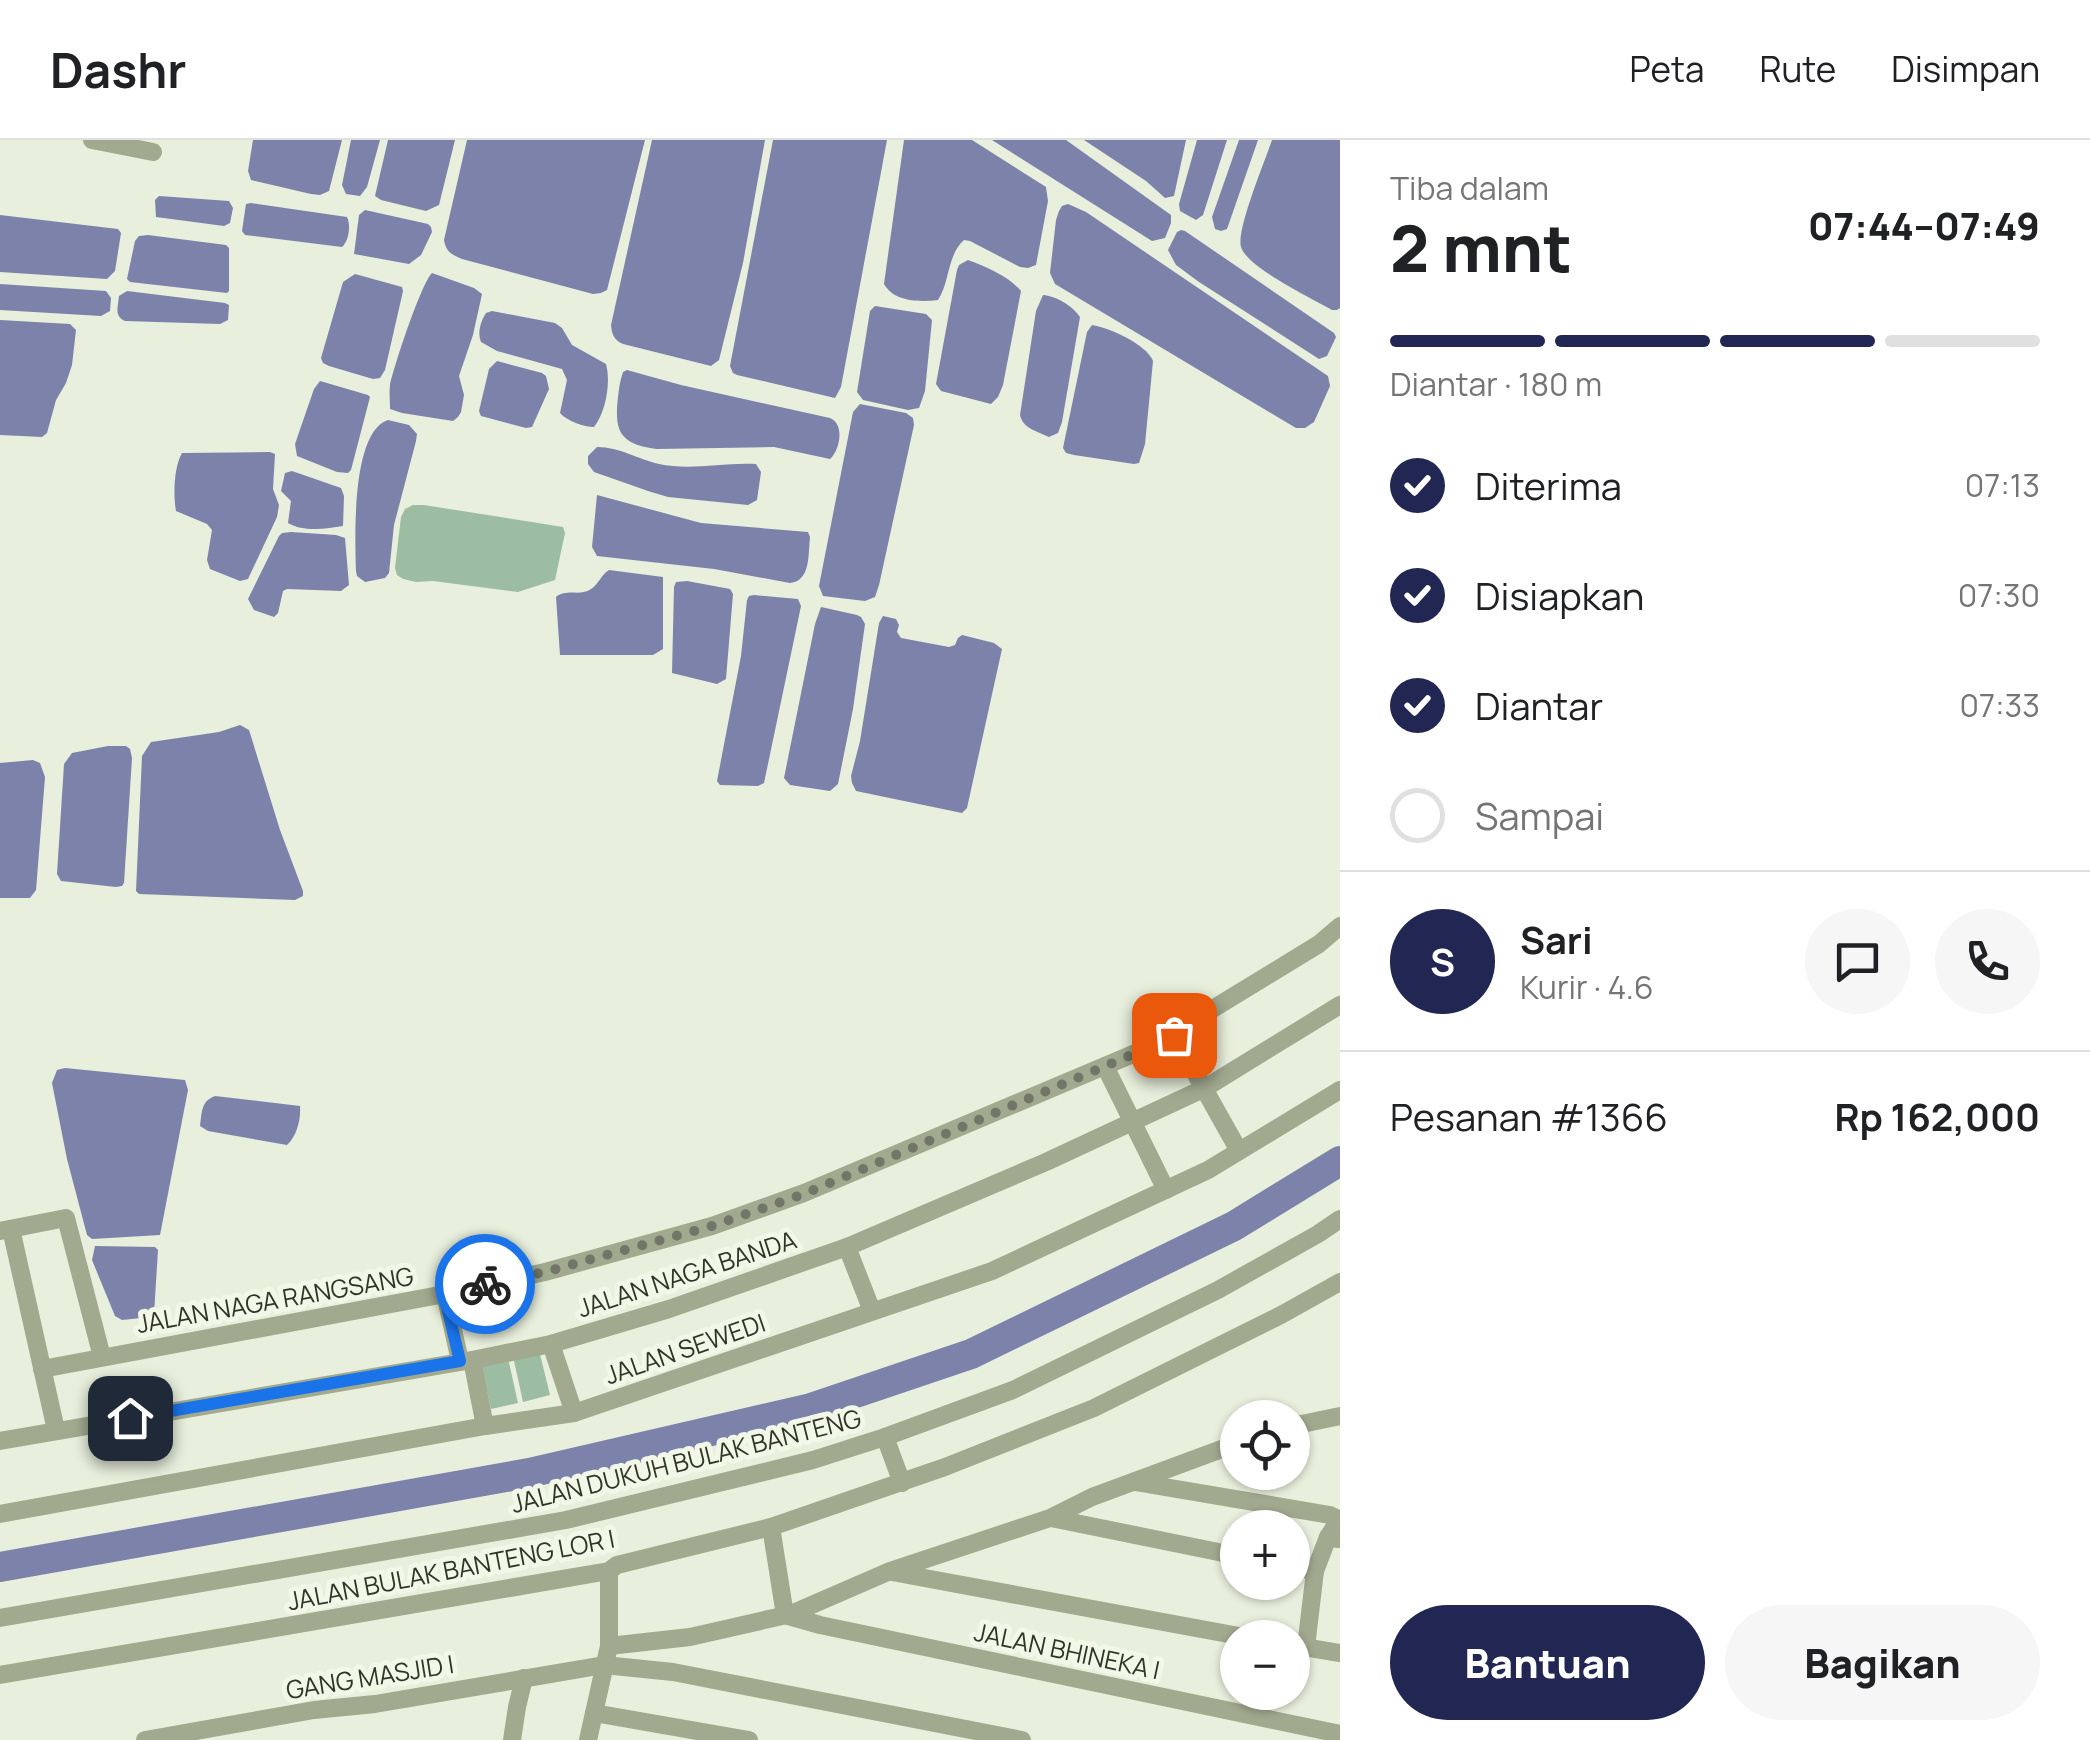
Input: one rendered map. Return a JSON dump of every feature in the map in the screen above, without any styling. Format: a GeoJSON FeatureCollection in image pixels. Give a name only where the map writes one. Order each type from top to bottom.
{"type":"FeatureCollection","features":[{"type":"Feature","properties":{"kind":"street"},"geometry":{"type":"LineString","coordinates":[[92,140],[153,152]]}},
{"type":"Feature","properties":{"kind":"street","name":"JALAN NAGA RANGSANG"},"geometry":{"type":"LineString","coordinates":[[42,1369],[444,1294],[545,1272],[712,1226],[804,1194],[1174,1035],[1319,944],[1340,926]]}},
{"type":"Feature","properties":{"kind":"street","name":"JALAN NAGA BANDA"},"geometry":{"type":"LineString","coordinates":[[0,1441],[466,1361],[551,1344],[669,1309],[847,1248],[1132,1123],[1205,1088],[1340,1005]]}},
{"type":"Feature","properties":{"kind":"street"},"geometry":{"type":"LineString","coordinates":[[1174,1035],[1239,1152]]}},
{"type":"Feature","properties":{"kind":"street"},"geometry":{"type":"LineString","coordinates":[[1105,1066],[1166,1190]]}},
{"type":"Feature","properties":{"kind":"street","name":"JALAN SEWEDI"},"geometry":{"type":"LineString","coordinates":[[0,1514],[574,1413],[992,1271],[1208,1170],[1340,1090]]}},
{"type":"Feature","properties":{"kind":"street"},"geometry":{"type":"LineString","coordinates":[[56,1430],[6,1230],[66,1218],[102,1358]]}},
{"type":"Feature","properties":{"kind":"street","name":"JALAN DUKUH BULAK BANTENG"},"geometry":{"type":"LineString","coordinates":[[0,1618],[566,1520],[813,1460],[885,1437],[1030,1381],[1218,1290],[1340,1219]]}},
{"type":"Feature","properties":{"kind":"street"},"geometry":{"type":"LineString","coordinates":[[847,1248],[872,1311]]}},
{"type":"Feature","properties":{"kind":"street","name":"JALAN BULAK BANTENG LOR I"},"geometry":{"type":"LineString","coordinates":[[0,1675],[610,1571],[617,1565],[771,1526],[902,1483],[1094,1408],[1340,1282]]}},
{"type":"Feature","properties":{"kind":"street"},"geometry":{"type":"LineString","coordinates":[[444,1294],[485,1426]]}},
{"type":"Feature","properties":{"kind":"street"},"geometry":{"type":"LineString","coordinates":[[551,1344],[574,1413]]}},
{"type":"Feature","properties":{"kind":"street"},"geometry":{"type":"LineString","coordinates":[[1310,1422],[1340,1416]]}},
{"type":"Feature","properties":{"kind":"street"},"geometry":{"type":"LineString","coordinates":[[885,1437],[902,1483]]}},
{"type":"Feature","properties":{"kind":"street","name":"JALAN BHINEKA I"},"geometry":{"type":"LineString","coordinates":[[606,1656],[785,1616],[890,1571],[1050,1518],[1092,1497],[1220,1450]]}},
{"type":"Feature","properties":{"kind":"street"},"geometry":{"type":"LineString","coordinates":[[1134,1482],[1336,1518],[1334,1538],[1316,1571],[1305,1620]]}},
{"type":"Feature","properties":{"kind":"street"},"geometry":{"type":"LineString","coordinates":[[1050,1518],[1220,1552]]}},
{"type":"Feature","properties":{"kind":"street"},"geometry":{"type":"LineString","coordinates":[[771,1526],[785,1616]]}},
{"type":"Feature","properties":{"kind":"street"},"geometry":{"type":"LineString","coordinates":[[1310,1570],[1316,1571]]}},
{"type":"Feature","properties":{"kind":"street"},"geometry":{"type":"LineString","coordinates":[[588,1740],[606,1656],[610,1571]]}},
{"type":"Feature","properties":{"kind":"street"},"geometry":{"type":"LineString","coordinates":[[890,1571],[1220,1632]]}},
{"type":"Feature","properties":{"kind":"street","name":"JALAN BHINEKA I"},"geometry":{"type":"LineString","coordinates":[[785,1616],[1340,1734]]}},
{"type":"Feature","properties":{"kind":"street"},"geometry":{"type":"LineString","coordinates":[[1310,1648],[1340,1653]]}},
{"type":"Feature","properties":{"kind":"street"},"geometry":{"type":"LineString","coordinates":[[606,1656],[1022,1740]]}},
{"type":"Feature","properties":{"kind":"street","name":"GANG MASJID I"},"geometry":{"type":"LineString","coordinates":[[145,1740],[524,1678],[606,1656]]}},
{"type":"Feature","properties":{"kind":"street"},"geometry":{"type":"LineString","coordinates":[[512,1740],[524,1678]]}},
{"type":"Feature","properties":{"kind":"street"},"geometry":{"type":"LineString","coordinates":[[594,1713],[749,1740]]}},
{"type":"Feature","properties":{"kind":"green space"},"geometry":{"type":"Polygon","coordinates":[[[413,505],[563,527],[555,580],[518,592],[403,579],[395,568],[401,517],[413,505]]]}},
{"type":"Feature","properties":{"kind":"green space"},"geometry":{"type":"Polygon","coordinates":[[[539,1350],[550,1395],[523,1402],[513,1356],[539,1350]]]}},
{"type":"Feature","properties":{"kind":"green space"},"geometry":{"type":"Polygon","coordinates":[[[508,1358],[518,1403],[491,1409],[481,1364],[508,1358]]]}},
{"type":"Feature","properties":{"kind":"water"},"geometry":{"type":"Polygon","coordinates":[[[253,140],[342,140],[329,191],[311,194],[251,180],[248,171],[253,140]]]}},
{"type":"Feature","properties":{"kind":"water"},"geometry":{"type":"Polygon","coordinates":[[[351,140],[380,140],[367,187],[360,196],[346,194],[342,185],[351,140]]]}},
{"type":"Feature","properties":{"kind":"water"},"geometry":{"type":"Polygon","coordinates":[[[388,140],[455,140],[439,205],[426,211],[375,196],[388,140]]]}},
{"type":"Feature","properties":{"kind":"water"},"geometry":{"type":"Polygon","coordinates":[[[467,140],[645,140],[607,290],[593,294],[462,259],[450,252],[444,240],[467,140]]]}},
{"type":"Feature","properties":{"kind":"water"},"geometry":{"type":"Polygon","coordinates":[[[652,140],[765,140],[743,263],[719,360],[711,366],[623,344],[612,332],[652,140]]]}},
{"type":"Feature","properties":{"kind":"water"},"geometry":{"type":"Polygon","coordinates":[[[773,140],[887,140],[841,387],[835,398],[737,375],[730,366],[773,140]]]}},
{"type":"Feature","properties":{"kind":"water"},"geometry":{"type":"Polygon","coordinates":[[[904,140],[972,140],[1046,187],[1048,201],[1036,265],[1020,267],[964,240],[954,253],[938,300],[908,300],[888,290],[884,284],[904,140]]]}},
{"type":"Feature","properties":{"kind":"water"},"geometry":{"type":"Polygon","coordinates":[[[992,140],[1066,140],[1171,215],[1165,238],[1152,241],[992,140]]]}},
{"type":"Feature","properties":{"kind":"water"},"geometry":{"type":"Polygon","coordinates":[[[1084,140],[1186,140],[1174,196],[1165,198],[1084,140]]]}},
{"type":"Feature","properties":{"kind":"water"},"geometry":{"type":"Polygon","coordinates":[[[1197,140],[1227,140],[1203,215],[1196,220],[1180,211],[1179,204],[1197,140]]]}},
{"type":"Feature","properties":{"kind":"water"},"geometry":{"type":"Polygon","coordinates":[[[1239,140],[1258,140],[1227,229],[1221,231],[1215,229],[1212,217],[1239,140]]]}},
{"type":"Feature","properties":{"kind":"water"},"geometry":{"type":"Polygon","coordinates":[[[1272,140],[1340,140],[1337,310],[1267,273],[1241,247],[1247,211],[1272,140]]]}},
{"type":"Feature","properties":{"kind":"water"},"geometry":{"type":"Polygon","coordinates":[[[159,196],[229,201],[233,208],[230,223],[224,226],[156,217],[155,200],[159,196]]]}},
{"type":"Feature","properties":{"kind":"water"},"geometry":{"type":"Polygon","coordinates":[[[246,204],[347,217],[346,241],[342,247],[245,235],[242,231],[246,204]]]}},
{"type":"Feature","properties":{"kind":"water"},"geometry":{"type":"Polygon","coordinates":[[[1068,204],[1086,212],[1328,376],[1330,386],[1314,422],[1296,428],[1055,284],[1050,273],[1056,220],[1062,206],[1068,204]]]}},
{"type":"Feature","properties":{"kind":"water"},"geometry":{"type":"Polygon","coordinates":[[[365,210],[428,224],[432,232],[421,255],[409,264],[354,254],[359,215],[365,210]]]}},
{"type":"Feature","properties":{"kind":"water"},"geometry":{"type":"Polygon","coordinates":[[[0,215],[118,229],[121,233],[115,271],[107,279],[0,272],[0,215]]]}},
{"type":"Feature","properties":{"kind":"water"},"geometry":{"type":"Polygon","coordinates":[[[1181,230],[1334,333],[1336,337],[1327,356],[1319,359],[1176,265],[1168,250],[1181,230]]]}},
{"type":"Feature","properties":{"kind":"water"},"geometry":{"type":"Polygon","coordinates":[[[148,235],[226,245],[229,291],[130,282],[127,279],[135,241],[148,235]]]}},
{"type":"Feature","properties":{"kind":"water"},"geometry":{"type":"Polygon","coordinates":[[[968,260],[1004,276],[1021,291],[1003,385],[991,404],[941,391],[936,384],[957,270],[968,260]]]}},
{"type":"Feature","properties":{"kind":"water"},"geometry":{"type":"Polygon","coordinates":[[[432,273],[482,294],[459,376],[464,395],[461,412],[453,421],[390,409],[390,385],[397,361],[432,273]]]}},
{"type":"Feature","properties":{"kind":"water"},"geometry":{"type":"Polygon","coordinates":[[[355,274],[402,287],[403,291],[380,378],[329,366],[321,358],[343,282],[355,274]]]}},
{"type":"Feature","properties":{"kind":"water"},"geometry":{"type":"Polygon","coordinates":[[[0,284],[106,291],[111,298],[110,311],[101,316],[0,310],[0,284]]]}},
{"type":"Feature","properties":{"kind":"water"},"geometry":{"type":"Polygon","coordinates":[[[127,291],[225,303],[229,305],[228,320],[220,324],[125,321],[119,317],[118,307],[119,296],[127,291]]]}},
{"type":"Feature","properties":{"kind":"water"},"geometry":{"type":"Polygon","coordinates":[[[1043,295],[1064,302],[1080,317],[1062,422],[1058,433],[1049,437],[1027,427],[1020,415],[1036,311],[1043,295]]]}},
{"type":"Feature","properties":{"kind":"water"},"geometry":{"type":"Polygon","coordinates":[[[875,306],[926,314],[932,320],[925,391],[919,408],[908,410],[863,400],[857,392],[870,311],[875,306]]]}},
{"type":"Feature","properties":{"kind":"water"},"geometry":{"type":"Polygon","coordinates":[[[486,313],[555,323],[572,345],[606,364],[606,397],[594,427],[576,423],[560,413],[567,380],[562,369],[497,351],[481,342],[481,323],[486,313]]]}},
{"type":"Feature","properties":{"kind":"water"},"geometry":{"type":"Polygon","coordinates":[[[0,320],[70,324],[76,330],[72,365],[47,433],[42,437],[0,435],[0,320]]]}},
{"type":"Feature","properties":{"kind":"water"},"geometry":{"type":"Polygon","coordinates":[[[1092,325],[1127,338],[1153,361],[1145,444],[1139,463],[1074,455],[1063,448],[1087,332],[1092,325]]]}},
{"type":"Feature","properties":{"kind":"water"},"geometry":{"type":"Polygon","coordinates":[[[497,361],[546,376],[549,389],[532,427],[481,416],[489,369],[497,361]]]}},
{"type":"Feature","properties":{"kind":"water"},"geometry":{"type":"Polygon","coordinates":[[[627,370],[830,418],[839,431],[836,450],[830,459],[774,447],[657,449],[635,444],[622,434],[617,419],[620,385],[627,370]]]}},
{"type":"Feature","properties":{"kind":"water"},"geometry":{"type":"Polygon","coordinates":[[[320,381],[370,397],[348,473],[297,456],[295,444],[320,381]]]}},
{"type":"Feature","properties":{"kind":"water"},"geometry":{"type":"Polygon","coordinates":[[[860,404],[906,413],[913,418],[914,425],[879,585],[875,597],[865,601],[823,596],[819,586],[853,412],[860,404]]]}},
{"type":"Feature","properties":{"kind":"water"},"geometry":{"type":"Polygon","coordinates":[[[388,420],[409,425],[417,434],[394,525],[389,573],[385,578],[365,582],[356,571],[361,465],[376,429],[388,420]]]}},
{"type":"Feature","properties":{"kind":"water"},"geometry":{"type":"Polygon","coordinates":[[[597,447],[671,466],[756,464],[761,472],[757,500],[748,505],[668,497],[648,491],[594,472],[588,456],[597,447]]]}},
{"type":"Feature","properties":{"kind":"water"},"geometry":{"type":"Polygon","coordinates":[[[182,453],[275,454],[273,489],[279,505],[277,517],[248,579],[240,581],[210,569],[207,560],[212,530],[207,524],[176,511],[177,466],[182,453]]]}},
{"type":"Feature","properties":{"kind":"water"},"geometry":{"type":"Polygon","coordinates":[[[292,471],[341,488],[343,526],[308,529],[288,523],[291,501],[281,491],[285,473],[292,471]]]}},
{"type":"Feature","properties":{"kind":"water"},"geometry":{"type":"Polygon","coordinates":[[[597,495],[701,523],[808,532],[805,572],[790,583],[714,569],[597,556],[592,547],[597,495]]]}},
{"type":"Feature","properties":{"kind":"water"},"geometry":{"type":"Polygon","coordinates":[[[291,532],[345,538],[349,585],[341,591],[287,589],[274,617],[254,610],[248,599],[279,536],[291,532]]]}},
{"type":"Feature","properties":{"kind":"water"},"geometry":{"type":"Polygon","coordinates":[[[609,570],[663,577],[663,649],[653,655],[560,655],[556,597],[587,591],[609,570]]]}},
{"type":"Feature","properties":{"kind":"water"},"geometry":{"type":"Polygon","coordinates":[[[676,582],[730,589],[733,594],[726,679],[717,684],[672,673],[674,587],[676,582]]]}},
{"type":"Feature","properties":{"kind":"water"},"geometry":{"type":"Polygon","coordinates":[[[754,595],[798,599],[801,606],[764,783],[720,785],[717,781],[741,656],[747,600],[754,595]]]}},
{"type":"Feature","properties":{"kind":"water"},"geometry":{"type":"Polygon","coordinates":[[[821,607],[857,615],[865,624],[838,784],[830,791],[790,785],[784,778],[821,607]]]}},
{"type":"Feature","properties":{"kind":"water"},"geometry":{"type":"Polygon","coordinates":[[[883,616],[896,619],[901,638],[949,647],[962,635],[994,643],[1002,649],[967,808],[962,813],[856,791],[852,783],[883,616]]]}},
{"type":"Feature","properties":{"kind":"water"},"geometry":{"type":"Polygon","coordinates":[[[240,725],[249,730],[303,896],[295,900],[139,894],[136,891],[142,756],[151,742],[240,725]]]}},
{"type":"Feature","properties":{"kind":"water"},"geometry":{"type":"Polygon","coordinates":[[[126,746],[132,758],[124,883],[116,887],[61,881],[57,874],[64,764],[72,753],[126,746]]]}},
{"type":"Feature","properties":{"kind":"water"},"geometry":{"type":"Polygon","coordinates":[[[0,763],[40,763],[45,777],[36,890],[30,898],[0,898],[0,763]]]}},
{"type":"Feature","properties":{"kind":"water"},"geometry":{"type":"Polygon","coordinates":[[[57,1070],[185,1080],[188,1090],[160,1235],[92,1239],[87,1235],[52,1083],[57,1070]]]}},
{"type":"Feature","properties":{"kind":"water"},"geometry":{"type":"Polygon","coordinates":[[[215,1096],[300,1106],[296,1132],[287,1145],[208,1131],[200,1126],[202,1112],[207,1101],[215,1096]]]}},
{"type":"Feature","properties":{"kind":"water"},"geometry":{"type":"Polygon","coordinates":[[[95,1246],[158,1250],[151,1317],[122,1320],[115,1316],[92,1260],[95,1246]]]}},
{"type":"Feature","properties":{"kind":"waterway"},"geometry":{"type":"LineString","coordinates":[[0,1567],[529,1473],[811,1408],[971,1354],[1234,1226],[1340,1161]]}},
{"type":"Feature","properties":{"kind":"way so far"},"geometry":{"type":"LineString","coordinates":[[485,1284],[545,1272],[712,1226],[804,1194],[1174,1035]]}},
{"type":"Feature","properties":{"kind":"route"},"geometry":{"type":"LineString","coordinates":[[130,1418],[460,1361],[444,1294],[485,1284]]}}]}
